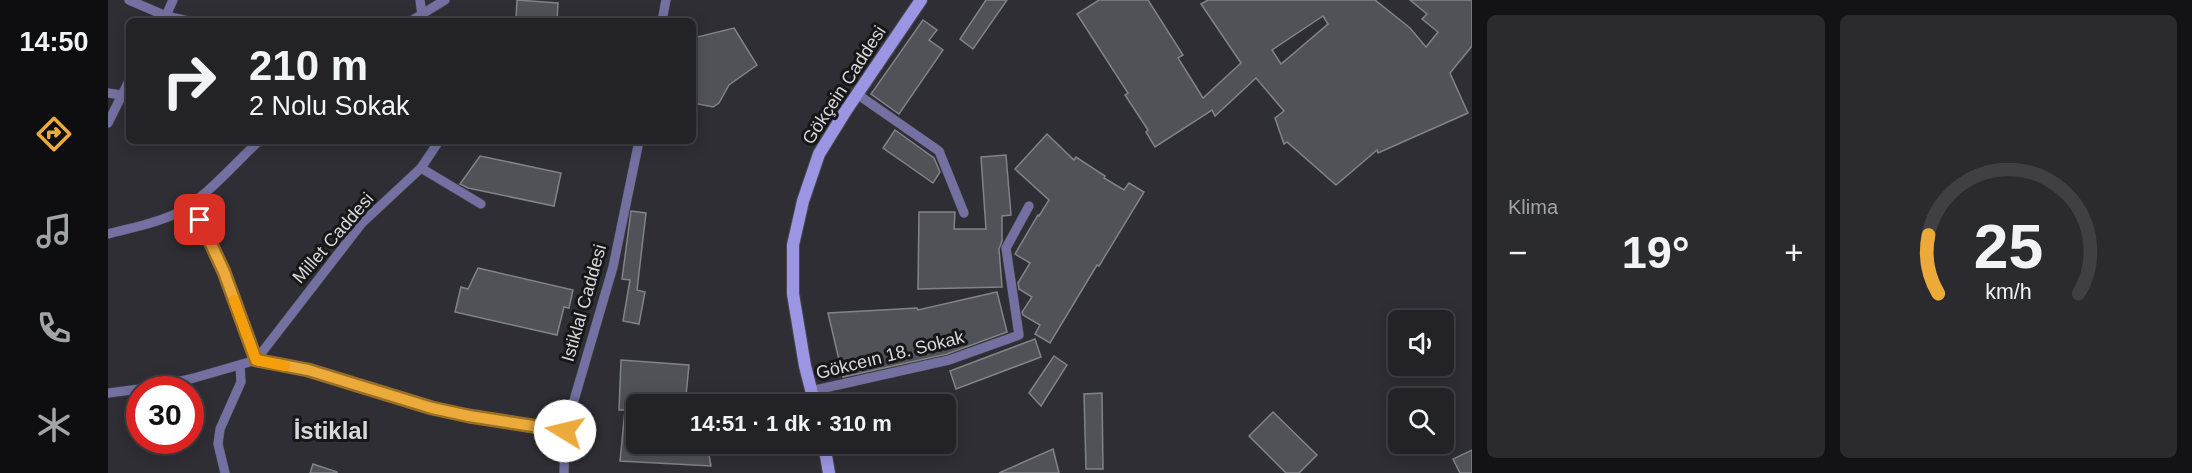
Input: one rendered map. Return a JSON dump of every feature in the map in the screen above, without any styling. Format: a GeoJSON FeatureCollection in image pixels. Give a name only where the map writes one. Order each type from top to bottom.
{"type":"FeatureCollection","features":[{"type":"Feature","properties":{"kind":"street"},"geometry":{"type":"LineString","coordinates":[[129,0],[162,18]]}},
{"type":"Feature","properties":{"kind":"street"},"geometry":{"type":"LineString","coordinates":[[164,18],[173,0]]}},
{"type":"Feature","properties":{"kind":"street"},"geometry":{"type":"LineString","coordinates":[[420,0],[422,15]]}},
{"type":"Feature","properties":{"kind":"street"},"geometry":{"type":"LineString","coordinates":[[416,18],[445,0]]}},
{"type":"Feature","properties":{"kind":"street"},"geometry":{"type":"LineString","coordinates":[[663,18],[666,0]]}},
{"type":"Feature","properties":{"kind":"street","name":"Gökçein Caddesi"},"geometry":{"type":"LineString","coordinates":[[813,394],[805,366],[793,294],[793,245],[803,201],[819,154],[921,0]]}},
{"type":"Feature","properties":{"kind":"street"},"geometry":{"type":"LineString","coordinates":[[108,123],[126,86]]}},
{"type":"Feature","properties":{"kind":"street"},"geometry":{"type":"LineString","coordinates":[[108,93],[121,95]]}},
{"type":"Feature","properties":{"kind":"street"},"geometry":{"type":"LineString","coordinates":[[857,94],[939,152],[964,213]]}},
{"type":"Feature","properties":{"kind":"street"},"geometry":{"type":"LineString","coordinates":[[108,234],[176,213],[192,202],[256,144]]}},
{"type":"Feature","properties":{"kind":"street","name":"Millet Caddesi"},"geometry":{"type":"LineString","coordinates":[[256,360],[362,223],[421,168],[437,144]]}},
{"type":"Feature","properties":{"kind":"street","name":"Istiklal Caddesi"},"geometry":{"type":"LineString","coordinates":[[564,473],[565,431],[613,267],[638,144]]}},
{"type":"Feature","properties":{"kind":"street"},"geometry":{"type":"LineString","coordinates":[[421,168],[481,204]]}},
{"type":"Feature","properties":{"kind":"street"},"geometry":{"type":"LineString","coordinates":[[192,202],[224,272],[256,360]]}},
{"type":"Feature","properties":{"kind":"street","name":"Gökceın 18. Sokak"},"geometry":{"type":"LineString","coordinates":[[812,391],[949,360],[1019,334],[1006,249],[1029,206]]}},
{"type":"Feature","properties":{"kind":"street"},"geometry":{"type":"LineString","coordinates":[[108,393],[156,387],[256,360],[308,370],[432,408],[565,431]]}},
{"type":"Feature","properties":{"kind":"street"},"geometry":{"type":"LineString","coordinates":[[225,473],[218,444],[220,429],[241,382],[240,365]]}},
{"type":"Feature","properties":{"kind":"street"},"geometry":{"type":"LineString","coordinates":[[826,454],[829,473]]}},
{"type":"Feature","properties":{"kind":"building"},"geometry":{"type":"Polygon","coordinates":[[[517,0],[558,3],[557,18],[516,18],[517,0]]]}},
{"type":"Feature","properties":{"kind":"building"},"geometry":{"type":"Polygon","coordinates":[[[986,0],[1007,0],[973,49],[960,39],[986,0]]]}},
{"type":"Feature","properties":{"kind":"building"},"geometry":{"type":"Polygon","coordinates":[[[1099,0],[1148,0],[1183,55],[1178,58],[1203,98],[1241,63],[1201,4],[1208,0],[1375,0],[1410,28],[1426,47],[1438,32],[1422,19],[1427,14],[1410,0],[1472,0],[1472,46],[1450,73],[1468,113],[1378,153],[1377,150],[1336,185],[1287,142],[1284,144],[1275,118],[1284,111],[1256,78],[1215,116],[1212,110],[1155,147],[1146,132],[1148,130],[1125,95],[1128,93],[1077,14],[1099,0]],[[1323,16],[1272,50],[1281,64],[1328,24],[1323,16]]]}},
{"type":"Feature","properties":{"kind":"building"},"geometry":{"type":"Polygon","coordinates":[[[923,20],[937,30],[929,40],[943,50],[899,114],[871,94],[923,20]]]}},
{"type":"Feature","properties":{"kind":"building"},"geometry":{"type":"Polygon","coordinates":[[[734,28],[757,65],[729,85],[719,103],[713,107],[696,104],[696,37],[734,28]]]}},
{"type":"Feature","properties":{"kind":"building"},"geometry":{"type":"Polygon","coordinates":[[[895,130],[934,158],[940,172],[933,183],[883,148],[895,130]]]}},
{"type":"Feature","properties":{"kind":"building"},"geometry":{"type":"Polygon","coordinates":[[[1047,134],[1074,160],[1076,157],[1124,190],[1129,183],[1144,192],[1050,343],[1035,334],[1040,325],[1023,315],[1022,312],[1032,297],[1019,289],[1018,283],[1030,263],[1015,254],[1049,200],[1015,169],[1047,134]]]}},
{"type":"Feature","properties":{"kind":"building"},"geometry":{"type":"Polygon","coordinates":[[[1006,155],[1011,215],[1002,216],[1002,241],[999,249],[1002,287],[918,289],[919,212],[955,212],[954,229],[986,229],[981,157],[1006,155]]]}},
{"type":"Feature","properties":{"kind":"building"},"geometry":{"type":"Polygon","coordinates":[[[480,156],[561,173],[554,206],[468,188],[460,184],[480,156]]]}},
{"type":"Feature","properties":{"kind":"building"},"geometry":{"type":"Polygon","coordinates":[[[631,211],[646,213],[637,290],[645,292],[639,324],[623,321],[630,280],[622,279],[631,211]]]}},
{"type":"Feature","properties":{"kind":"building"},"geometry":{"type":"Polygon","coordinates":[[[478,268],[573,290],[569,308],[564,307],[557,335],[455,312],[461,287],[468,289],[478,268]]]}},
{"type":"Feature","properties":{"kind":"building"},"geometry":{"type":"Polygon","coordinates":[[[997,292],[1007,332],[947,354],[843,377],[828,313],[917,308],[918,310],[997,292]]]}},
{"type":"Feature","properties":{"kind":"building"},"geometry":{"type":"Polygon","coordinates":[[[1035,339],[1041,357],[956,389],[950,371],[1035,339]]]}},
{"type":"Feature","properties":{"kind":"building"},"geometry":{"type":"Polygon","coordinates":[[[1054,356],[1067,365],[1041,406],[1029,393],[1054,356]]]}},
{"type":"Feature","properties":{"kind":"building"},"geometry":{"type":"Polygon","coordinates":[[[621,360],[689,365],[686,394],[626,394],[626,454],[709,454],[711,466],[620,461],[625,410],[619,410],[621,360]]]}},
{"type":"Feature","properties":{"kind":"building"},"geometry":{"type":"Polygon","coordinates":[[[1102,393],[1103,469],[1086,469],[1084,394],[1102,393]]]}},
{"type":"Feature","properties":{"kind":"building"},"geometry":{"type":"Polygon","coordinates":[[[1273,412],[1317,455],[1299,473],[1286,473],[1249,436],[1273,412]]]}},
{"type":"Feature","properties":{"kind":"building"},"geometry":{"type":"Polygon","coordinates":[[[1053,449],[1059,473],[999,473],[1053,449]]]}},
{"type":"Feature","properties":{"kind":"building"},"geometry":{"type":"Polygon","coordinates":[[[1472,450],[1472,473],[1460,473],[1453,459],[1472,450]]]}},
{"type":"Feature","properties":{"kind":"building"},"geometry":{"type":"Polygon","coordinates":[[[313,464],[337,472],[337,473],[310,473],[313,464]]]}},
{"type":"Feature","properties":{"kind":"slow traffic"},"geometry":{"type":"LineString","coordinates":[[234,300],[256,360],[285,366]]}},
{"type":"Feature","properties":{"kind":"district","name":"İstiklal"},"geometry":{"type":"Point","coordinates":[331,430]}},
{"type":"Feature","properties":{"kind":"route"},"geometry":{"type":"LineString","coordinates":[[200,220],[224,272],[256,360],[308,370],[432,408],[565,431]]}}]}
